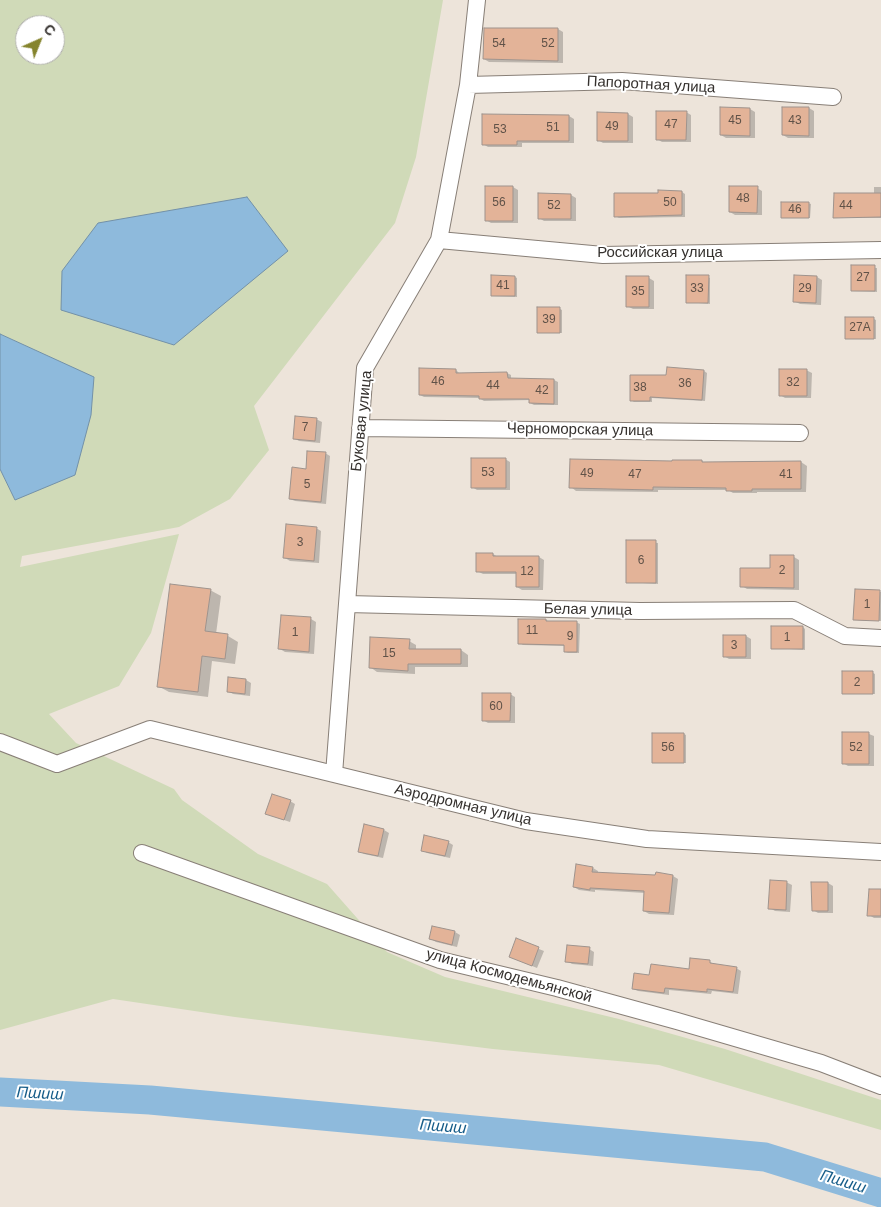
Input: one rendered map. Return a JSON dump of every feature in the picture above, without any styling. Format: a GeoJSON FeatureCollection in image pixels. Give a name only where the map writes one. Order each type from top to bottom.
{"type":"FeatureCollection","features":[{"type":"Feature","properties":{"kind":"street","name":"Буковая улица"},"geometry":{"type":"LineString","coordinates":[[334,774],[365,368],[439,240],[468,85],[477,0]]}},
{"type":"Feature","properties":{"kind":"street","name":"Папоротная улица"},"geometry":{"type":"LineString","coordinates":[[468,85],[622,81],[833,97]]}},
{"type":"Feature","properties":{"kind":"street","name":"Российская улица"},"geometry":{"type":"LineString","coordinates":[[439,240],[603,255],[881,250]]}},
{"type":"Feature","properties":{"kind":"street","name":"Черноморская улица"},"geometry":{"type":"LineString","coordinates":[[360,428],[800,433]]}},
{"type":"Feature","properties":{"kind":"street","name":"Белая улица"},"geometry":{"type":"LineString","coordinates":[[347,604],[640,611],[794,610],[844,636],[881,638]]}},
{"type":"Feature","properties":{"kind":"street","name":"Аэродромная улица"},"geometry":{"type":"LineString","coordinates":[[0,742],[57,764],[150,729],[526,821],[647,839],[881,852]]}},
{"type":"Feature","properties":{"kind":"street","name":"улица Космодемьянской"},"geometry":{"type":"LineString","coordinates":[[142,853],[440,960],[556,988],[677,1021],[821,1063],[881,1086]]}},
{"type":"Feature","properties":{"kind":"green space"},"geometry":{"type":"Polygon","coordinates":[[[0,0],[443,0],[416,157],[395,223],[254,406],[269,450],[230,499],[179,527],[22,556],[20,567],[179,534],[151,633],[119,686],[49,714],[76,743],[174,789],[182,800],[258,854],[327,884],[387,952],[445,977],[619,1019],[725,1049],[881,1100],[881,1130],[659,1065],[493,1049],[235,1017],[113,999],[0,1030],[0,469],[15,500],[94,378],[0,334],[0,0]]]}},
{"type":"Feature","properties":{"kind":"water"},"geometry":{"type":"Polygon","coordinates":[[[247,197],[288,251],[174,345],[61,310],[62,271],[98,223],[247,197]]]}},
{"type":"Feature","properties":{"kind":"water"},"geometry":{"type":"Polygon","coordinates":[[[0,334],[94,377],[91,415],[75,475],[15,500],[0,469],[0,334]]]}},
{"type":"Feature","properties":{"kind":"building"},"geometry":{"type":"Polygon","coordinates":[[[484,28],[558,28],[558,61],[483,59],[484,28]]]}},
{"type":"Feature","properties":{"kind":"building"},"geometry":{"type":"Polygon","coordinates":[[[720,107],[750,108],[750,136],[720,135],[720,107]]]}},
{"type":"Feature","properties":{"kind":"building"},"geometry":{"type":"Polygon","coordinates":[[[782,107],[809,107],[809,136],[782,135],[782,107]]]}},
{"type":"Feature","properties":{"kind":"building"},"geometry":{"type":"Polygon","coordinates":[[[656,111],[687,111],[686,140],[656,140],[656,111]]]}},
{"type":"Feature","properties":{"kind":"building"},"geometry":{"type":"Polygon","coordinates":[[[597,112],[628,113],[628,141],[597,141],[597,112]]]}},
{"type":"Feature","properties":{"kind":"building"},"geometry":{"type":"Polygon","coordinates":[[[482,114],[569,115],[569,141],[517,141],[517,145],[482,145],[482,114]]]}},
{"type":"Feature","properties":{"kind":"building"},"geometry":{"type":"Polygon","coordinates":[[[485,186],[513,186],[513,221],[485,221],[485,186]]]}},
{"type":"Feature","properties":{"kind":"building"},"geometry":{"type":"Polygon","coordinates":[[[729,186],[758,186],[757,213],[729,212],[729,186]]]}},
{"type":"Feature","properties":{"kind":"building"},"geometry":{"type":"Polygon","coordinates":[[[658,190],[682,191],[682,215],[614,217],[614,193],[658,193],[658,190]]]}},
{"type":"Feature","properties":{"kind":"building"},"geometry":{"type":"Polygon","coordinates":[[[538,193],[571,194],[571,219],[538,219],[538,193]]]}},
{"type":"Feature","properties":{"kind":"building"},"geometry":{"type":"Polygon","coordinates":[[[834,193],[881,193],[881,217],[833,218],[834,193]]]}},
{"type":"Feature","properties":{"kind":"building"},"geometry":{"type":"Polygon","coordinates":[[[781,202],[809,202],[809,218],[781,218],[781,202]]]}},
{"type":"Feature","properties":{"kind":"building"},"geometry":{"type":"Polygon","coordinates":[[[851,265],[875,265],[875,291],[851,291],[851,265]]]}},
{"type":"Feature","properties":{"kind":"building"},"geometry":{"type":"Polygon","coordinates":[[[491,275],[515,276],[515,296],[491,296],[491,275]]]}},
{"type":"Feature","properties":{"kind":"building"},"geometry":{"type":"Polygon","coordinates":[[[686,275],[709,275],[708,303],[686,303],[686,275]]]}},
{"type":"Feature","properties":{"kind":"building"},"geometry":{"type":"Polygon","coordinates":[[[794,275],[817,276],[816,303],[793,302],[794,275]]]}},
{"type":"Feature","properties":{"kind":"building"},"geometry":{"type":"Polygon","coordinates":[[[626,276],[649,276],[649,307],[626,307],[626,276]]]}},
{"type":"Feature","properties":{"kind":"building"},"geometry":{"type":"Polygon","coordinates":[[[537,307],[560,307],[560,333],[537,333],[537,307]]]}},
{"type":"Feature","properties":{"kind":"building"},"geometry":{"type":"Polygon","coordinates":[[[845,317],[874,317],[874,339],[845,339],[845,317]]]}},
{"type":"Feature","properties":{"kind":"building"},"geometry":{"type":"Polygon","coordinates":[[[667,367],[704,370],[702,400],[650,397],[650,401],[630,401],[630,375],[666,375],[667,367]]]}},
{"type":"Feature","properties":{"kind":"building"},"geometry":{"type":"Polygon","coordinates":[[[419,368],[456,369],[456,373],[507,372],[508,378],[554,379],[554,404],[529,403],[529,399],[479,399],[479,396],[419,395],[419,368]]]}},
{"type":"Feature","properties":{"kind":"building"},"geometry":{"type":"Polygon","coordinates":[[[779,369],[807,369],[807,396],[779,396],[779,369]]]}},
{"type":"Feature","properties":{"kind":"building"},"geometry":{"type":"Polygon","coordinates":[[[295,416],[317,418],[315,441],[293,439],[295,416]]]}},
{"type":"Feature","properties":{"kind":"building"},"geometry":{"type":"Polygon","coordinates":[[[307,451],[326,452],[321,502],[289,499],[292,467],[306,469],[307,451]]]}},
{"type":"Feature","properties":{"kind":"building"},"geometry":{"type":"Polygon","coordinates":[[[471,458],[506,458],[506,488],[471,488],[471,458]]]}},
{"type":"Feature","properties":{"kind":"building"},"geometry":{"type":"Polygon","coordinates":[[[570,459],[702,460],[702,462],[801,461],[801,489],[726,491],[726,488],[653,487],[653,490],[569,488],[570,459]]]}},
{"type":"Feature","properties":{"kind":"building"},"geometry":{"type":"Polygon","coordinates":[[[286,524],[317,527],[314,561],[283,558],[286,524]]]}},
{"type":"Feature","properties":{"kind":"building"},"geometry":{"type":"Polygon","coordinates":[[[626,540],[656,540],[656,583],[626,583],[626,540]]]}},
{"type":"Feature","properties":{"kind":"building"},"geometry":{"type":"Polygon","coordinates":[[[476,553],[493,553],[493,556],[539,556],[539,587],[516,587],[516,572],[476,572],[476,553]]]}},
{"type":"Feature","properties":{"kind":"building"},"geometry":{"type":"Polygon","coordinates":[[[770,555],[794,555],[794,588],[740,587],[740,568],[770,568],[770,555]]]}},
{"type":"Feature","properties":{"kind":"building"},"geometry":{"type":"Polygon","coordinates":[[[170,584],[211,589],[205,631],[228,634],[225,659],[202,656],[198,692],[157,687],[170,584]]]}},
{"type":"Feature","properties":{"kind":"building"},"geometry":{"type":"Polygon","coordinates":[[[855,589],[880,590],[879,621],[853,620],[855,589]]]}},
{"type":"Feature","properties":{"kind":"building"},"geometry":{"type":"Polygon","coordinates":[[[281,615],[311,617],[309,652],[278,649],[281,615]]]}},
{"type":"Feature","properties":{"kind":"building"},"geometry":{"type":"Polygon","coordinates":[[[518,619],[577,621],[577,652],[564,652],[564,645],[518,644],[518,619]]]}},
{"type":"Feature","properties":{"kind":"building"},"geometry":{"type":"Polygon","coordinates":[[[771,626],[803,626],[803,649],[771,649],[771,626]]]}},
{"type":"Feature","properties":{"kind":"building"},"geometry":{"type":"Polygon","coordinates":[[[723,635],[746,635],[746,657],[723,657],[723,635]]]}},
{"type":"Feature","properties":{"kind":"building"},"geometry":{"type":"Polygon","coordinates":[[[370,637],[410,639],[409,649],[461,649],[461,664],[408,664],[408,671],[369,668],[370,637]]]}},
{"type":"Feature","properties":{"kind":"building"},"geometry":{"type":"Polygon","coordinates":[[[842,671],[873,671],[873,694],[842,694],[842,671]]]}},
{"type":"Feature","properties":{"kind":"building"},"geometry":{"type":"Polygon","coordinates":[[[228,677],[246,679],[245,694],[227,692],[228,677]]]}},
{"type":"Feature","properties":{"kind":"building"},"geometry":{"type":"Polygon","coordinates":[[[482,693],[511,693],[510,721],[482,721],[482,693]]]}},
{"type":"Feature","properties":{"kind":"building"},"geometry":{"type":"Polygon","coordinates":[[[842,732],[869,732],[869,764],[842,764],[842,732]]]}},
{"type":"Feature","properties":{"kind":"building"},"geometry":{"type":"Polygon","coordinates":[[[652,733],[684,733],[684,763],[652,763],[652,733]]]}},
{"type":"Feature","properties":{"kind":"building"},"geometry":{"type":"Polygon","coordinates":[[[272,794],[291,800],[284,820],[265,814],[272,794]]]}},
{"type":"Feature","properties":{"kind":"building"},"geometry":{"type":"Polygon","coordinates":[[[364,824],[384,829],[378,856],[358,852],[364,824]]]}},
{"type":"Feature","properties":{"kind":"building"},"geometry":{"type":"Polygon","coordinates":[[[424,835],[449,841],[445,856],[421,851],[424,835]]]}},
{"type":"Feature","properties":{"kind":"building"},"geometry":{"type":"Polygon","coordinates":[[[576,864],[593,867],[592,872],[655,875],[656,872],[673,875],[669,913],[643,911],[644,891],[590,888],[590,890],[573,887],[576,864]]]}},
{"type":"Feature","properties":{"kind":"building"},"geometry":{"type":"Polygon","coordinates":[[[770,880],[787,881],[786,910],[768,909],[770,880]]]}},
{"type":"Feature","properties":{"kind":"building"},"geometry":{"type":"Polygon","coordinates":[[[811,882],[828,882],[828,911],[812,911],[811,882]]]}},
{"type":"Feature","properties":{"kind":"building"},"geometry":{"type":"Polygon","coordinates":[[[869,889],[881,889],[881,916],[867,916],[869,889]]]}},
{"type":"Feature","properties":{"kind":"building"},"geometry":{"type":"Polygon","coordinates":[[[432,926],[455,931],[452,945],[429,939],[432,926]]]}},
{"type":"Feature","properties":{"kind":"building"},"geometry":{"type":"Polygon","coordinates":[[[516,938],[539,947],[532,966],[509,957],[516,938]]]}},
{"type":"Feature","properties":{"kind":"building"},"geometry":{"type":"Polygon","coordinates":[[[567,945],[590,947],[588,964],[565,962],[567,945]]]}},
{"type":"Feature","properties":{"kind":"building"},"geometry":{"type":"Polygon","coordinates":[[[690,958],[710,960],[710,963],[737,967],[733,992],[707,989],[707,992],[665,988],[664,993],[632,989],[634,973],[649,975],[651,964],[689,969],[690,958]]]}},
{"type":"Feature","properties":{"kind":"waterway","name":"Пшиш"},"geometry":{"type":"LineString","coordinates":[[0,1092],[150,1100],[765,1157],[881,1193]]}}]}
